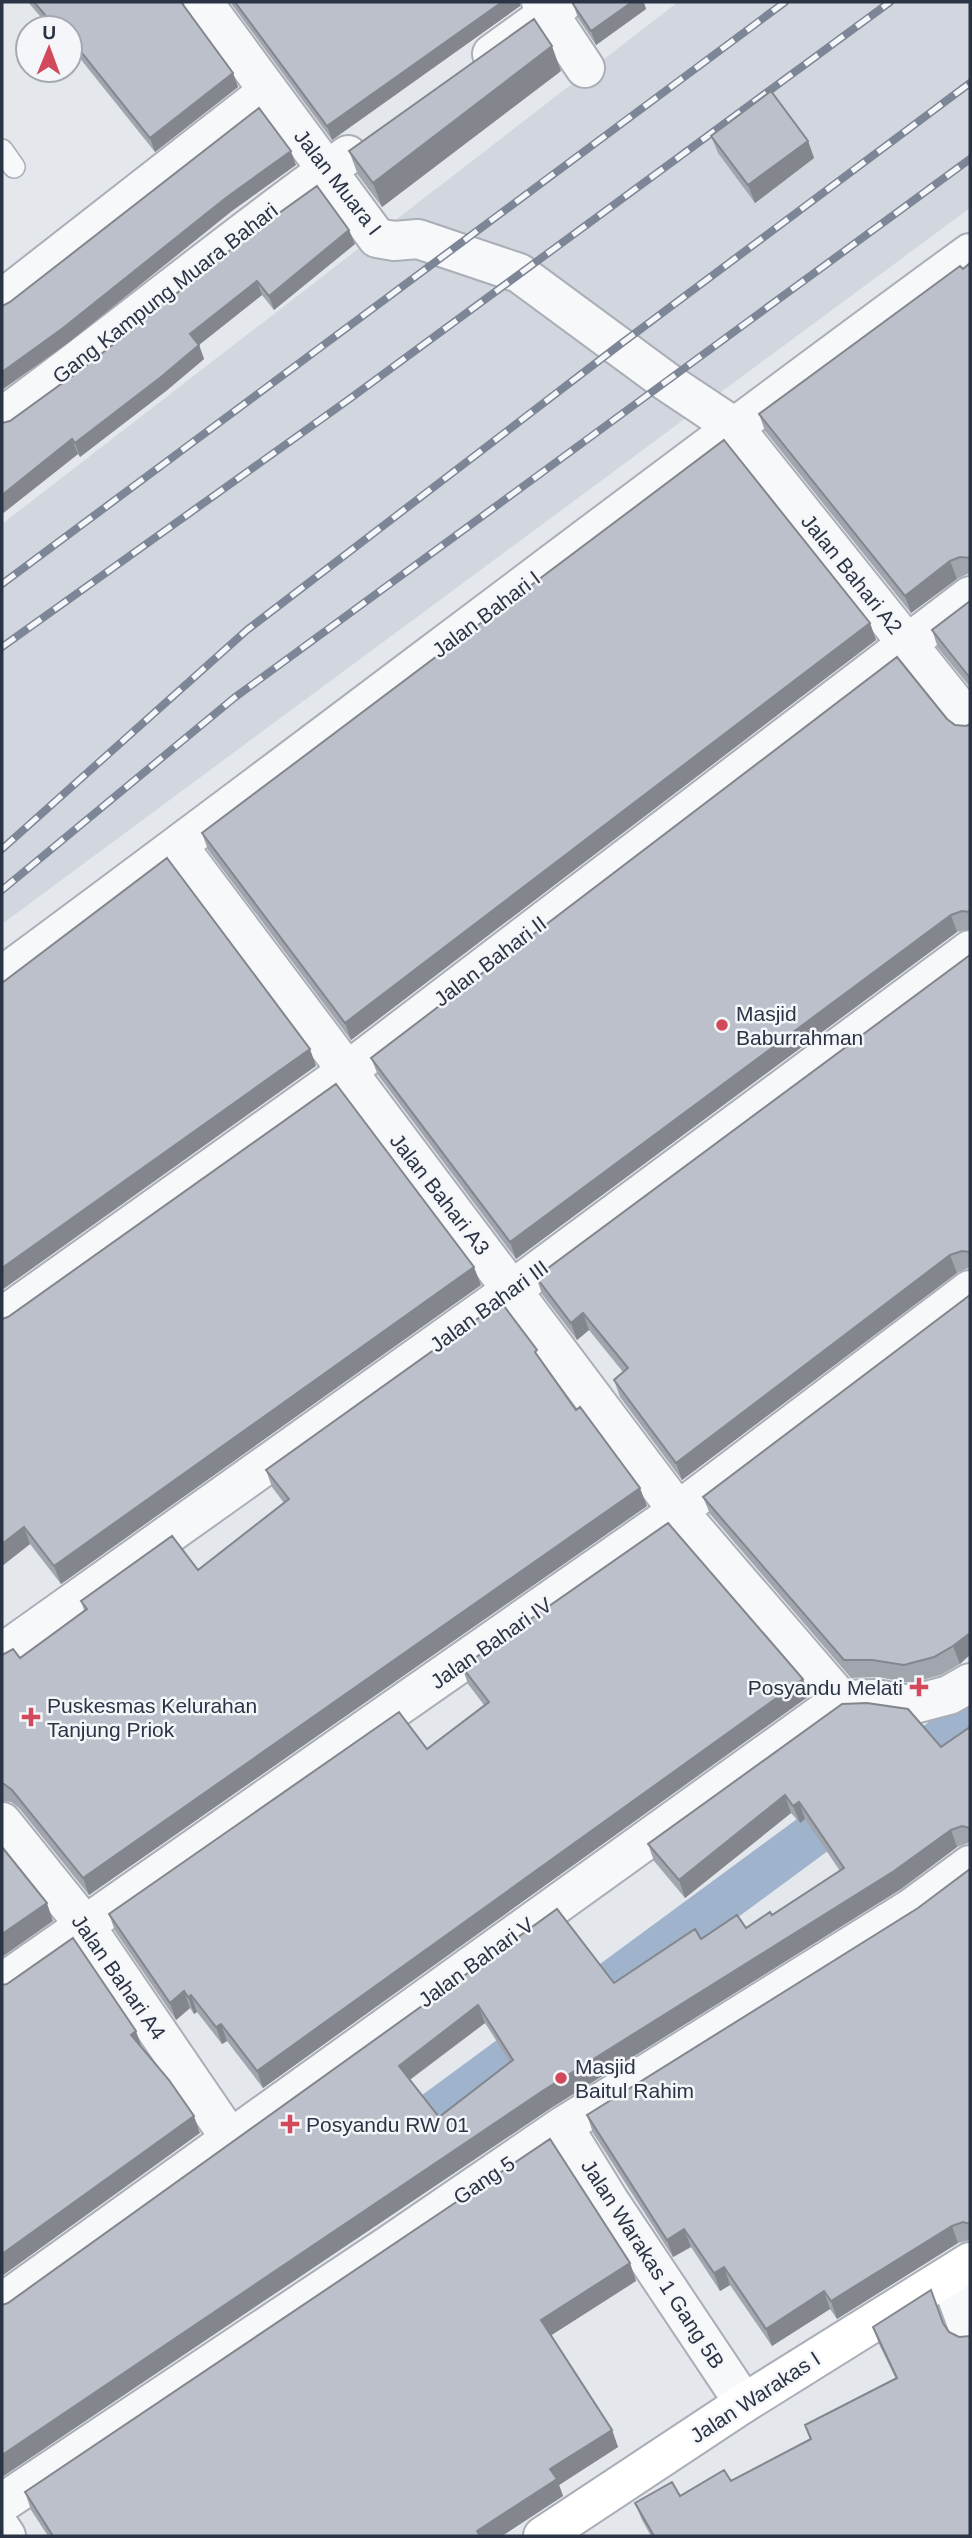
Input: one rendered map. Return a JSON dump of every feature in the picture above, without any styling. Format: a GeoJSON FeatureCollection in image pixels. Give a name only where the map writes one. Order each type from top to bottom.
{"type":"FeatureCollection","features":[{"type":"Feature","properties":{"kind":"street","name":"Jalan Muara I"},"geometry":{"type":"LineString","coordinates":[[203,2],[377,238],[394,241],[418,239],[519,273],[667,382],[733,426]]}},
{"type":"Feature","properties":{"kind":"street"},"geometry":{"type":"LineString","coordinates":[[466,72],[552,6],[586,68]]}},
{"type":"Feature","properties":{"kind":"street"},"geometry":{"type":"LineString","coordinates":[[2,299],[267,92]]}},
{"type":"Feature","properties":{"kind":"street","name":"Gang Kampung Muara Bahari"},"geometry":{"type":"LineString","coordinates":[[2,417],[81,360],[246,228],[382,132]]}},
{"type":"Feature","properties":{"kind":"street","name":"Jalan Bahari I"},"geometry":{"type":"LineString","coordinates":[[2,976],[733,426],[970,253]]}},
{"type":"Feature","properties":{"kind":"street","name":"Jalan Bahari A2"},"geometry":{"type":"LineString","coordinates":[[733,426],[970,722]]}},
{"type":"Feature","properties":{"kind":"street","name":"Jalan Bahari II"},"geometry":{"type":"LineString","coordinates":[[2,1317],[346,1072],[970,596]]}},
{"type":"Feature","properties":{"kind":"street","name":"Jalan Bahari A3"},"geometry":{"type":"LineString","coordinates":[[178,846],[678,1511],[841,1700]]}},
{"type":"Feature","properties":{"kind":"street","name":"Jalan Bahari III"},"geometry":{"type":"LineString","coordinates":[[2,1653],[513,1289],[970,950]]}},
{"type":"Feature","properties":{"kind":"street","name":"Jalan Bahari IV"},"geometry":{"type":"LineString","coordinates":[[2,1983],[678,1511],[970,1290]]}},
{"type":"Feature","properties":{"kind":"street"},"geometry":{"type":"LineString","coordinates":[[841,1700],[875,1699],[911,1705],[949,1695],[970,1682]]}},
{"type":"Feature","properties":{"kind":"street","name":"Jalan Bahari V"},"geometry":{"type":"LineString","coordinates":[[2,2303],[841,1700]]}},
{"type":"Feature","properties":{"kind":"street","name":"Jalan Bahari A4"},"geometry":{"type":"LineString","coordinates":[[2,1822],[84,1924],[230,2138]]}},
{"type":"Feature","properties":{"kind":"street","name":"Gang 5"},"geometry":{"type":"LineString","coordinates":[[2,2503],[378,2253],[563,2126],[913,1907],[970,1865]]}},
{"type":"Feature","properties":{"kind":"street","name":"Jalan Warakas 1 Gang 5B"},"geometry":{"type":"LineString","coordinates":[[563,2126],[744,2403]]}},
{"type":"Feature","properties":{"kind":"street"},"geometry":{"type":"LineString","coordinates":[[960,2269],[970,2333]]}},
{"type":"Feature","properties":{"kind":"street","name":"Jalan Warakas I"},"geometry":{"type":"LineString","coordinates":[[543,2536],[744,2403],[960,2269]]}},
{"type":"Feature","properties":{"kind":"street"},"geometry":{"type":"LineString","coordinates":[[2,2530],[6,2536]]}},
{"type":"Feature","properties":{"kind":"shaded area"},"geometry":{"type":"Polygon","coordinates":[[[678,2],[970,2],[970,208],[2,924],[2,524],[678,2]]]}},
{"type":"Feature","properties":{"kind":"building"},"geometry":{"type":"Polygon","coordinates":[[[34,2],[181,2],[233,73],[150,138],[84,56],[84,14],[44,14],[34,2]]]}},
{"type":"Feature","properties":{"kind":"building"},"geometry":{"type":"Polygon","coordinates":[[[235,2],[502,2],[327,126],[235,2]]]}},
{"type":"Feature","properties":{"kind":"building"},"geometry":{"type":"Polygon","coordinates":[[[632,2],[591,31],[573,4],[632,2]]]}},
{"type":"Feature","properties":{"kind":"building"},"geometry":{"type":"Polygon","coordinates":[[[534,19],[552,46],[373,183],[349,151],[534,19]]]}},
{"type":"Feature","properties":{"kind":"building"},"geometry":{"type":"Polygon","coordinates":[[[771,91],[808,141],[748,185],[711,136],[771,91]]]}},
{"type":"Feature","properties":{"kind":"building"},"geometry":{"type":"Polygon","coordinates":[[[259,108],[291,151],[227,197],[63,328],[2,372],[2,306],[259,108]]]}},
{"type":"Feature","properties":{"kind":"building"},"geometry":{"type":"Polygon","coordinates":[[[317,186],[349,230],[269,296],[257,281],[190,334],[199,345],[161,377],[75,443],[72,439],[2,495],[2,423],[10,421],[90,363],[254,231],[317,186]]]}},
{"type":"Feature","properties":{"kind":"building"},"geometry":{"type":"Polygon","coordinates":[[[970,263],[970,558],[960,557],[950,561],[905,596],[759,414],[960,266],[963,269],[970,263]]]}},
{"type":"Feature","properties":{"kind":"building"},"geometry":{"type":"Polygon","coordinates":[[[724,440],[870,623],[345,1023],[202,833],[724,440]]]}},
{"type":"Feature","properties":{"kind":"building"},"geometry":{"type":"Polygon","coordinates":[[[970,601],[970,678],[932,630],[970,601]]]}},
{"type":"Feature","properties":{"kind":"building"},"geometry":{"type":"Polygon","coordinates":[[[897,657],[947,719],[955,725],[970,724],[970,912],[962,911],[951,915],[510,1242],[371,1058],[897,657]]]}},
{"type":"Feature","properties":{"kind":"building"},"geometry":{"type":"Polygon","coordinates":[[[167,858],[310,1049],[2,1268],[2,983],[167,858]]]}},
{"type":"Feature","properties":{"kind":"building"},"geometry":{"type":"Polygon","coordinates":[[[970,955],[970,1252],[962,1251],[950,1255],[676,1463],[614,1380],[628,1368],[583,1313],[571,1323],[536,1277],[970,955]]]}},
{"type":"Feature","properties":{"kind":"building"},"geometry":{"type":"Polygon","coordinates":[[[336,1084],[474,1267],[54,1566],[24,1527],[2,1544],[2,1319],[336,1084]]]}},
{"type":"Feature","properties":{"kind":"building"},"geometry":{"type":"Polygon","coordinates":[[[970,1295],[970,1633],[934,1657],[904,1665],[872,1660],[844,1660],[703,1497],[970,1295]]]}},
{"type":"Feature","properties":{"kind":"building"},"geometry":{"type":"Polygon","coordinates":[[[501,1302],[537,1350],[535,1352],[576,1410],[580,1407],[640,1488],[83,1878],[12,1790],[2,1784],[2,1655],[13,1649],[20,1658],[87,1609],[81,1601],[172,1536],[198,1570],[289,1499],[266,1470],[501,1302]]]}},
{"type":"Feature","properties":{"kind":"building"},"geometry":{"type":"Polygon","coordinates":[[[668,1523],[803,1679],[257,2071],[221,2024],[216,2027],[191,1995],[188,1997],[184,1991],[170,2003],[109,1914],[399,1712],[427,1749],[489,1702],[462,1667],[668,1523]]]}},
{"type":"Feature","properties":{"kind":"building"},"geometry":{"type":"Polygon","coordinates":[[[867,1703],[908,1709],[941,1747],[970,1727],[970,1828],[962,1826],[951,1830],[894,1871],[544,2090],[2,2455],[2,2305],[557,1909],[614,1983],[695,1929],[701,1939],[737,1915],[746,1928],[770,1912],[772,1915],[844,1868],[799,1802],[793,1806],[785,1795],[679,1880],[648,1844],[842,1704],[867,1703]],[[478,2005],[399,2066],[439,2117],[513,2060],[478,2005]]]}},
{"type":"Feature","properties":{"kind":"building"},"geometry":{"type":"Polygon","coordinates":[[[2,1847],[47,1903],[2,1934],[2,1847]]]}},
{"type":"Feature","properties":{"kind":"building"},"geometry":{"type":"Polygon","coordinates":[[[970,1869],[970,2224],[963,2222],[952,2226],[831,2301],[824,2291],[766,2329],[724,2267],[714,2273],[684,2229],[667,2240],[587,2115],[918,1908],[970,1869]]]}},
{"type":"Feature","properties":{"kind":"building"},"geometry":{"type":"Polygon","coordinates":[[[73,1938],[136,2031],[131,2035],[169,2080],[194,2116],[2,2254],[2,1985],[73,1938]]]}},
{"type":"Feature","properties":{"kind":"building"},"geometry":{"type":"Polygon","coordinates":[[[550,2139],[630,2263],[541,2320],[612,2430],[550,2469],[557,2479],[477,2531],[480,2536],[53,2536],[25,2492],[550,2139]]]}},
{"type":"Feature","properties":{"kind":"building"},"geometry":{"type":"Polygon","coordinates":[[[931,2290],[949,2332],[959,2337],[970,2336],[970,2536],[654,2536],[635,2503],[672,2482],[680,2496],[724,2470],[731,2481],[811,2439],[805,2425],[897,2378],[873,2327],[931,2290]]]}},
{"type":"Feature","properties":{"kind":"waterway"},"geometry":{"type":"LineString","coordinates":[[386,2149],[970,1719]]}},
{"type":"Feature","properties":{"kind":"railway"},"geometry":{"type":"LineString","coordinates":[[2,584],[785,2]]}},
{"type":"Feature","properties":{"kind":"railway"},"geometry":{"type":"LineString","coordinates":[[2,647],[348,400],[890,2]]}},
{"type":"Feature","properties":{"kind":"railway"},"geometry":{"type":"LineString","coordinates":[[2,849],[247,630],[618,346],[970,83]]}},
{"type":"Feature","properties":{"kind":"railway"},"geometry":{"type":"LineString","coordinates":[[2,890],[234,698],[970,159]]}},
{"type":"Feature","properties":{"kind":"place","name":"Masjid Baburrahman"},"geometry":{"type":"Point","coordinates":[722,1025]}},
{"type":"Feature","properties":{"kind":"place","name":"Posyandu Melati"},"geometry":{"type":"Point","coordinates":[919,1687]}},
{"type":"Feature","properties":{"kind":"place","name":"Puskesmas Kelurahan Tanjung Priok"},"geometry":{"type":"Point","coordinates":[31,1717]}},
{"type":"Feature","properties":{"kind":"place","name":"Masjid Baitul Rahim"},"geometry":{"type":"Point","coordinates":[561,2078]}},
{"type":"Feature","properties":{"kind":"place","name":"Posyandu RW 01"},"geometry":{"type":"Point","coordinates":[290,2124]}}]}
